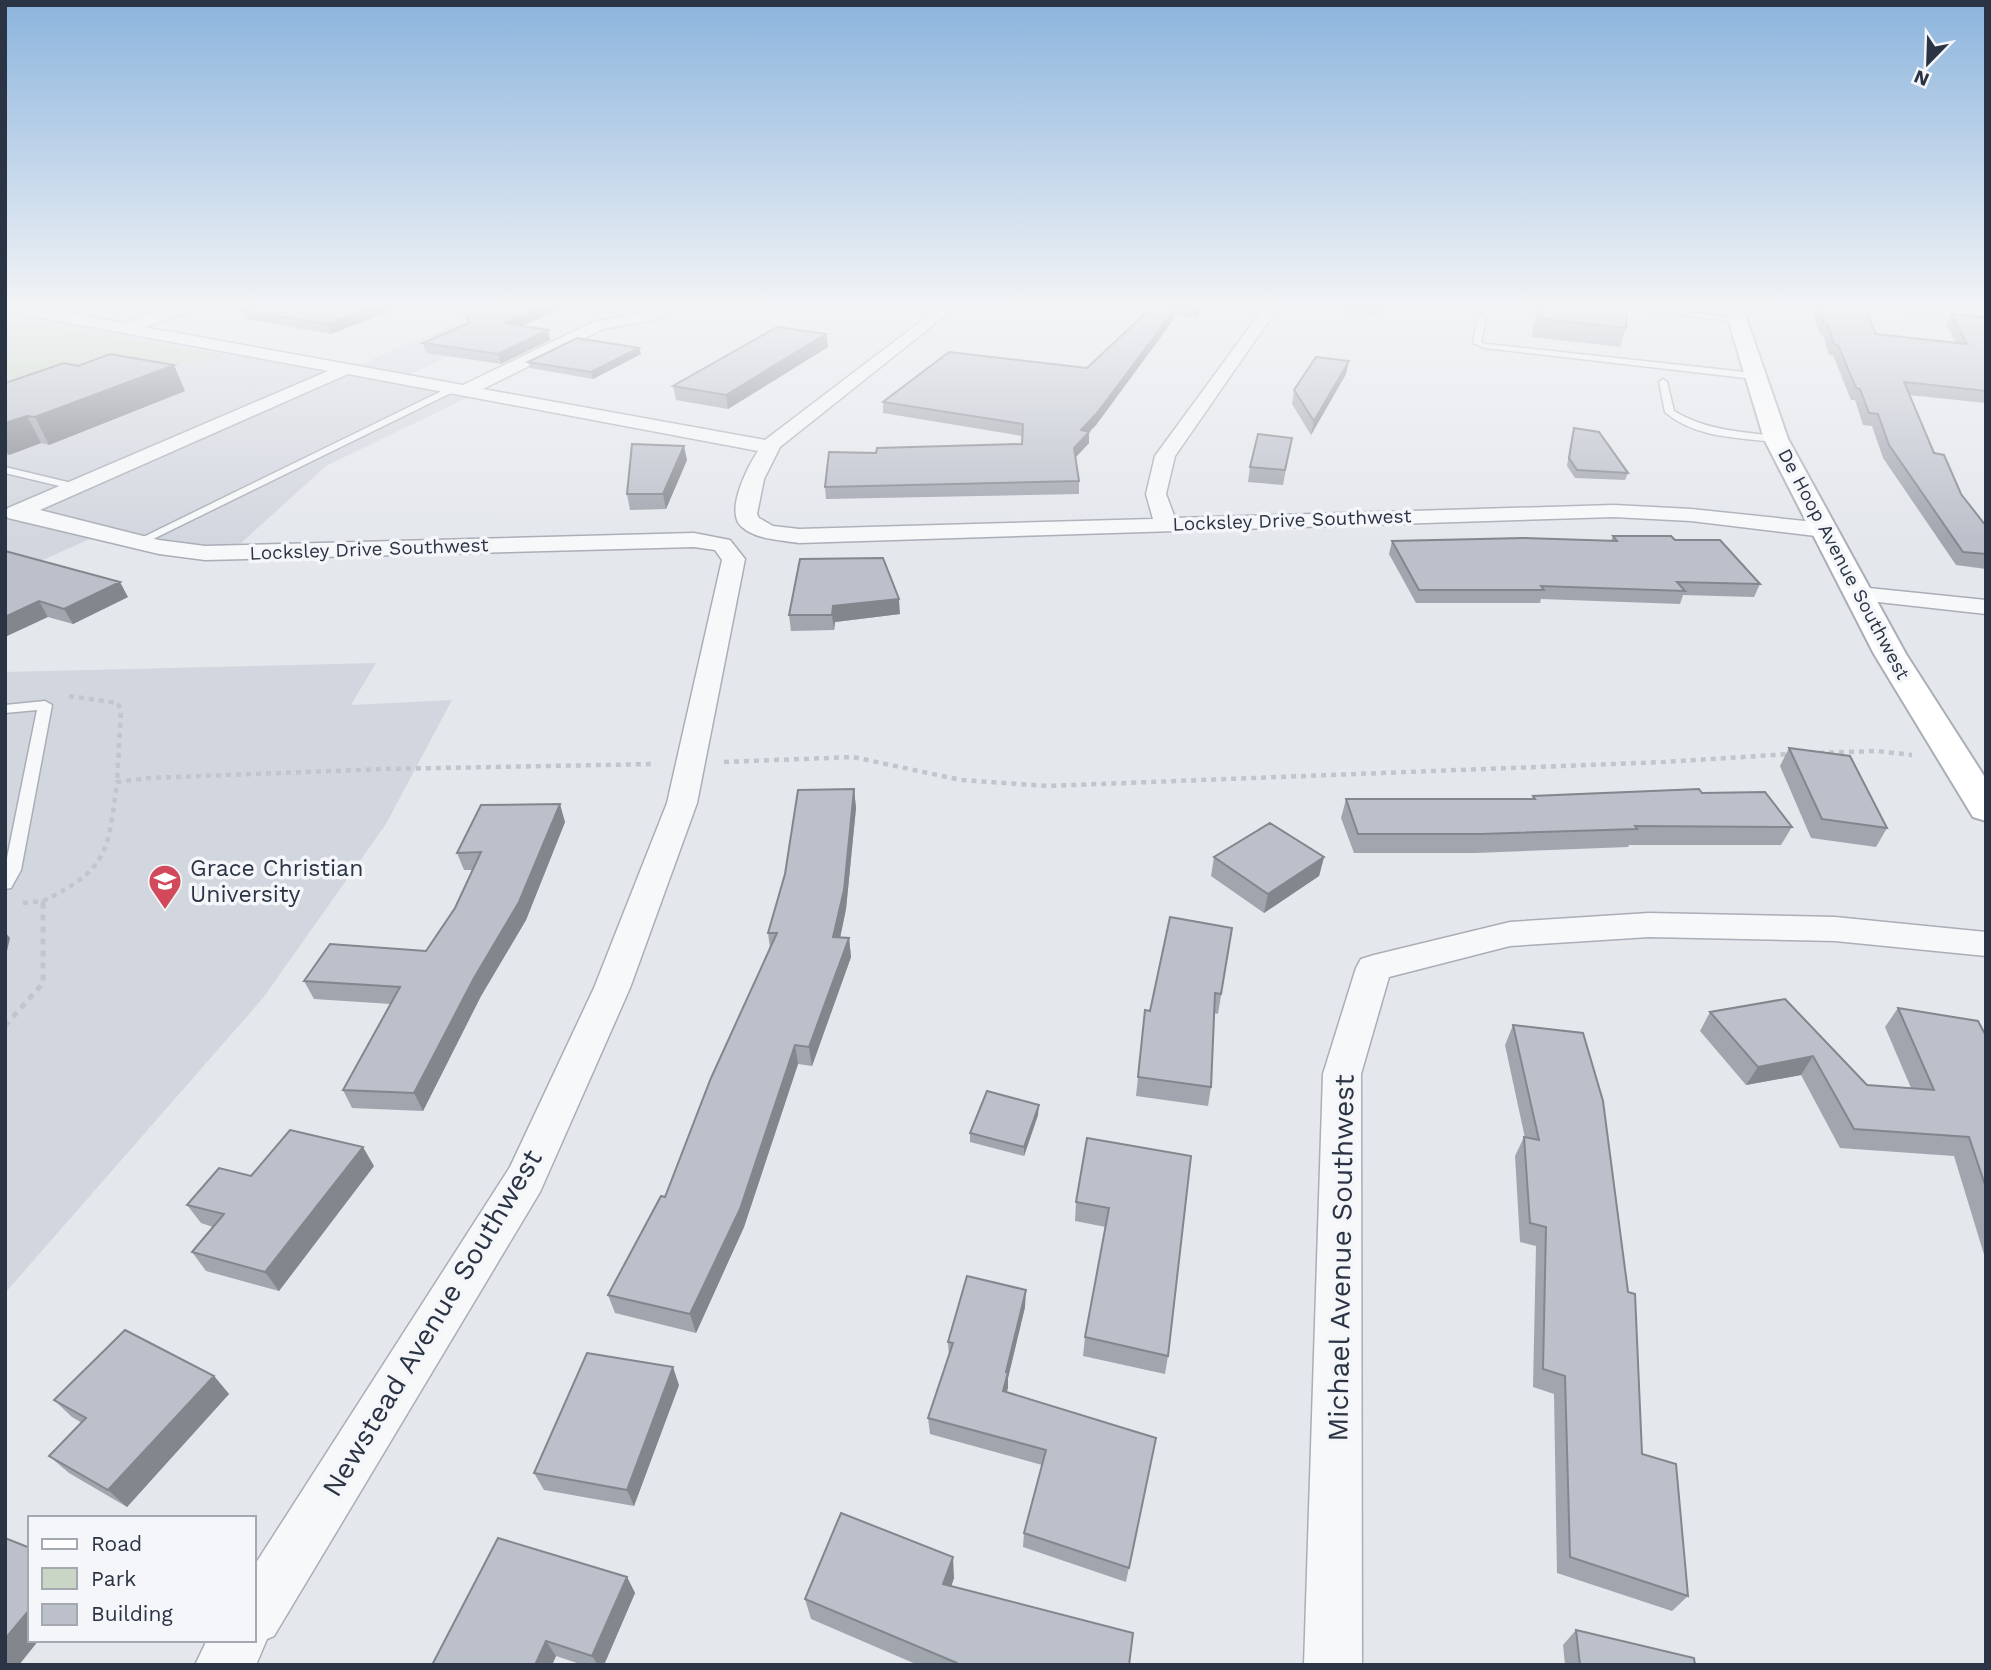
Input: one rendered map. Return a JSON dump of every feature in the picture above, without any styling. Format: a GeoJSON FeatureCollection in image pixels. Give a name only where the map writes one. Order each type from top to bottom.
{"type":"FeatureCollection","features":[{"type":"Feature","properties":{"kind":"street"},"geometry":{"type":"LineString","coordinates":[[13,515],[312,384]]}},
{"type":"Feature","properties":{"kind":"street"},"geometry":{"type":"LineString","coordinates":[[433,384],[769,447],[799,419],[846,384]]}},
{"type":"Feature","properties":{"kind":"street"},"geometry":{"type":"LineString","coordinates":[[460,389],[471,384]]}},
{"type":"Feature","properties":{"kind":"street"},"geometry":{"type":"LineString","coordinates":[[1166,524],[1156,494],[1165,456],[1216,384]]}},
{"type":"Feature","properties":{"kind":"street","name":"De Hoop Avenue Southwest"},"geometry":{"type":"LineString","coordinates":[[1757,384],[1776,439],[1890,654],[1986,809]]}},
{"type":"Feature","properties":{"kind":"street","name":"Locksley Drive Southwest"},"geometry":{"type":"LineString","coordinates":[[769,447],[757,472],[745,510],[749,522],[760,530],[799,536],[1614,511],[1690,515],[1824,530]]}},
{"type":"Feature","properties":{"kind":"street","name":"Locksley Drive Southwest"},"geometry":{"type":"LineString","coordinates":[[13,515],[181,550],[230,553],[682,540],[722,545]]}},
{"type":"Feature","properties":{"kind":"street","name":"Newstead Avenue Southwest"},"geometry":{"type":"LineString","coordinates":[[256,1613],[525,1179],[612,988],[682,803],[734,564],[732,554],[722,545]]}},
{"type":"Feature","properties":{"kind":"street"},"geometry":{"type":"LineString","coordinates":[[1859,594],[1986,607]]}},
{"type":"Feature","properties":{"kind":"street","name":"Michael Avenue Southwest"},"geometry":{"type":"LineString","coordinates":[[1333,1665],[1342,1074],[1374,968],[1510,934],[1649,925],[1835,929],[1986,944]]}},
{"type":"Feature","properties":{"kind":"street"},"geometry":{"type":"LineString","coordinates":[[224,1665],[238,1642]]}},
{"type":"Feature","properties":{"kind":"lane"},"geometry":{"type":"LineString","coordinates":[[1663,384],[1670,412],[1680,420],[1706,429],[1776,439]]}},
{"type":"Feature","properties":{"kind":"lane"},"geometry":{"type":"LineString","coordinates":[[139,542],[460,389]]}},
{"type":"Feature","properties":{"kind":"lane"},"geometry":{"type":"LineString","coordinates":[[5,470],[76,487]]}},
{"type":"Feature","properties":{"kind":"lane"},"geometry":{"type":"LineString","coordinates":[[5,709],[45,705],[13,870],[5,884]]}},
{"type":"Feature","properties":{"kind":"path"},"geometry":{"type":"LineString","coordinates":[[19,904],[43,901],[86,878],[100,861],[107,846],[117,782],[121,711],[118,703],[67,696]]}},
{"type":"Feature","properties":{"kind":"path"},"geometry":{"type":"LineString","coordinates":[[1810,753],[1876,751],[1955,759]]}},
{"type":"Feature","properties":{"kind":"path"},"geometry":{"type":"LineString","coordinates":[[117,782],[149,778],[384,769],[853,757],[961,780],[1048,786],[1664,762],[1796,754]]}},
{"type":"Feature","properties":{"kind":"path"},"geometry":{"type":"LineString","coordinates":[[5,1026],[43,983],[43,901]]}},
{"type":"Feature","properties":{"kind":"shaded area"},"geometry":{"type":"Polygon","coordinates":[[[5,384],[434,384],[479,392],[326,466],[230,553],[103,533],[5,577],[5,384]]]}},
{"type":"Feature","properties":{"kind":"shaded area","name":"Grace Christian University"},"geometry":{"type":"Polygon","coordinates":[[[376,663],[351,705],[452,700],[386,824],[263,998],[5,1293],[5,672],[376,663]]]}},
{"type":"Feature","properties":{"kind":"building"},"geometry":{"type":"Polygon","coordinates":[[[5,384],[123,384],[35,417],[27,416],[5,423],[5,384]]]}},
{"type":"Feature","properties":{"kind":"building"},"geometry":{"type":"Polygon","coordinates":[[[677,384],[744,384],[726,395],[673,386],[677,384]]]}},
{"type":"Feature","properties":{"kind":"building"},"geometry":{"type":"Polygon","coordinates":[[[907,384],[1119,384],[1081,430],[1089,432],[1074,448],[1079,481],[825,487],[829,452],[876,453],[877,448],[1022,444],[1023,424],[883,402],[907,384]]]}},
{"type":"Feature","properties":{"kind":"building"},"geometry":{"type":"Polygon","coordinates":[[[1298,384],[1336,384],[1314,421],[1294,390],[1298,384]]]}},
{"type":"Feature","properties":{"kind":"building"},"geometry":{"type":"Polygon","coordinates":[[[1854,384],[1905,384],[1934,453],[1944,455],[1961,494],[1986,526],[1986,554],[1963,552],[1889,445],[1878,414],[1869,413],[1860,389],[1854,384]]]}},
{"type":"Feature","properties":{"kind":"building"},"geometry":{"type":"Polygon","coordinates":[[[1922,384],[1986,384],[1986,391],[1922,384]]]}},
{"type":"Feature","properties":{"kind":"building"},"geometry":{"type":"Polygon","coordinates":[[[1574,428],[1599,432],[1628,473],[1577,470],[1569,458],[1574,428]]]}},
{"type":"Feature","properties":{"kind":"building"},"geometry":{"type":"Polygon","coordinates":[[[1258,434],[1292,438],[1285,470],[1250,467],[1258,434]]]}},
{"type":"Feature","properties":{"kind":"building"},"geometry":{"type":"Polygon","coordinates":[[[632,444],[684,446],[663,494],[627,494],[632,444]]]}},
{"type":"Feature","properties":{"kind":"building"},"geometry":{"type":"Polygon","coordinates":[[[1613,536],[1671,536],[1675,540],[1720,540],[1760,584],[1677,582],[1685,591],[1541,586],[1544,590],[1419,590],[1392,541],[1524,538],[1617,541],[1613,536]]]}},
{"type":"Feature","properties":{"kind":"building"},"geometry":{"type":"Polygon","coordinates":[[[5,551],[120,582],[64,609],[39,601],[5,617],[5,551]]]}},
{"type":"Feature","properties":{"kind":"building"},"geometry":{"type":"Polygon","coordinates":[[[883,558],[899,599],[833,606],[832,615],[789,615],[800,559],[883,558]]]}},
{"type":"Feature","properties":{"kind":"building"},"geometry":{"type":"Polygon","coordinates":[[[1789,748],[1850,756],[1887,828],[1822,819],[1789,748]]]}},
{"type":"Feature","properties":{"kind":"building"},"geometry":{"type":"Polygon","coordinates":[[[854,789],[844,890],[833,937],[849,938],[809,1047],[795,1045],[740,1209],[690,1314],[608,1295],[661,1196],[665,1197],[711,1078],[777,933],[768,933],[785,874],[798,790],[854,789]]]}},
{"type":"Feature","properties":{"kind":"building"},"geometry":{"type":"Polygon","coordinates":[[[1699,789],[1702,793],[1765,792],[1792,827],[1635,826],[1637,829],[1481,834],[1358,834],[1346,799],[1535,799],[1533,796],[1699,789]]]}},
{"type":"Feature","properties":{"kind":"building"},"geometry":{"type":"Polygon","coordinates":[[[560,804],[519,902],[474,978],[414,1093],[343,1090],[400,987],[304,981],[330,944],[426,951],[455,908],[481,852],[457,853],[481,805],[560,804]]]}},
{"type":"Feature","properties":{"kind":"building"},"geometry":{"type":"Polygon","coordinates":[[[1270,823],[1324,857],[1268,894],[1214,857],[1270,823]]]}},
{"type":"Feature","properties":{"kind":"building"},"geometry":{"type":"Polygon","coordinates":[[[1170,917],[1232,928],[1221,994],[1215,993],[1211,1087],[1138,1077],[1145,1010],[1150,1011],[1170,917]]]}},
{"type":"Feature","properties":{"kind":"building"},"geometry":{"type":"Polygon","coordinates":[[[1785,999],[1867,1085],[1934,1090],[1898,1008],[1978,1021],[1986,1036],[1986,1188],[1969,1137],[1854,1129],[1813,1056],[1758,1067],[1710,1012],[1785,999]]]}},
{"type":"Feature","properties":{"kind":"building"},"geometry":{"type":"Polygon","coordinates":[[[1513,1025],[1583,1033],[1603,1101],[1628,1292],[1635,1294],[1642,1454],[1676,1464],[1688,1596],[1570,1557],[1565,1376],[1543,1369],[1546,1227],[1530,1223],[1524,1137],[1539,1140],[1513,1025]]]}},
{"type":"Feature","properties":{"kind":"building"},"geometry":{"type":"Polygon","coordinates":[[[987,1091],[1039,1105],[1024,1147],[970,1133],[987,1091]]]}},
{"type":"Feature","properties":{"kind":"building"},"geometry":{"type":"Polygon","coordinates":[[[290,1130],[363,1147],[265,1272],[192,1252],[224,1214],[187,1205],[219,1168],[251,1176],[290,1130]]]}},
{"type":"Feature","properties":{"kind":"building"},"geometry":{"type":"Polygon","coordinates":[[[1087,1138],[1191,1156],[1168,1356],[1085,1337],[1109,1208],[1076,1202],[1087,1138]]]}},
{"type":"Feature","properties":{"kind":"building"},"geometry":{"type":"Polygon","coordinates":[[[967,1276],[1026,1290],[1003,1391],[1156,1438],[1129,1568],[1024,1533],[1046,1450],[928,1418],[953,1343],[948,1342],[967,1276]]]}},
{"type":"Feature","properties":{"kind":"building"},"geometry":{"type":"Polygon","coordinates":[[[125,1330],[214,1376],[108,1490],[49,1456],[86,1418],[54,1400],[125,1330]]]}},
{"type":"Feature","properties":{"kind":"building"},"geometry":{"type":"Polygon","coordinates":[[[587,1353],[673,1367],[627,1490],[534,1473],[587,1353]]]}},
{"type":"Feature","properties":{"kind":"building"},"geometry":{"type":"Polygon","coordinates":[[[841,1513],[953,1557],[943,1584],[1133,1633],[1129,1665],[957,1665],[805,1599],[841,1513]]]}},
{"type":"Feature","properties":{"kind":"building"},"geometry":{"type":"Polygon","coordinates":[[[5,1538],[28,1547],[28,1611],[5,1639],[5,1538]]]}},
{"type":"Feature","properties":{"kind":"building"},"geometry":{"type":"Polygon","coordinates":[[[498,1538],[627,1577],[592,1656],[546,1641],[535,1665],[432,1665],[498,1538]]]}},
{"type":"Feature","properties":{"kind":"building"},"geometry":{"type":"Polygon","coordinates":[[[1576,1630],[1694,1658],[1695,1665],[1580,1665],[1576,1630]]]}},
{"type":"Feature","properties":{"kind":"place","name":"Grace Christian University"},"geometry":{"type":"Point","coordinates":[165,911]}}]}
